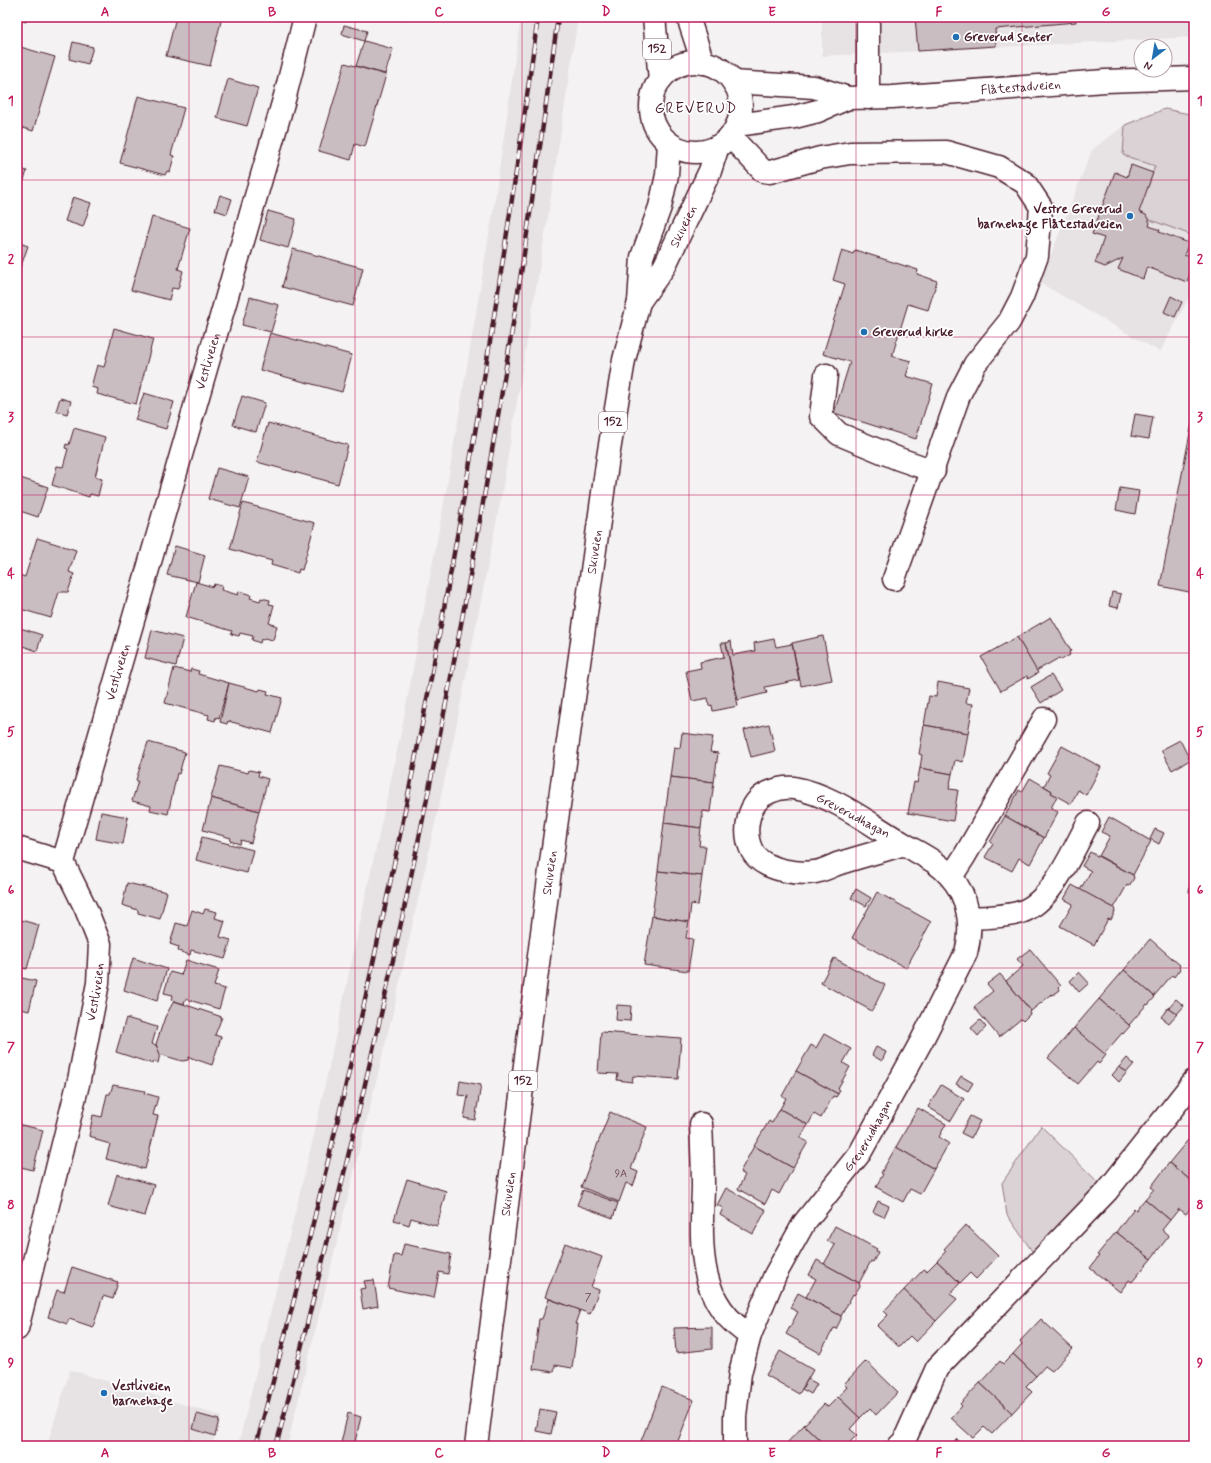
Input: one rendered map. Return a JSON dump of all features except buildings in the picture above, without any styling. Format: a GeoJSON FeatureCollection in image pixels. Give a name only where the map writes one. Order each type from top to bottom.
{"type":"FeatureCollection","features":[{"type":"Feature","properties":{"kind":"street","name":"Vestliveien"},"geometry":{"type":"LineString","coordinates":[[17,1329],[79,1080],[98,983],[100,944],[86,909],[63,862],[283,103],[305,17]]}},
{"type":"Feature","properties":{"kind":"street","name":"152"},"geometry":{"type":"LineString","coordinates":[[654,17],[660,80]]}},
{"type":"Feature","properties":{"kind":"street"},"geometry":{"type":"LineString","coordinates":[[688,17],[703,63]]}},
{"type":"Feature","properties":{"kind":"street"},"geometry":{"type":"LineString","coordinates":[[858,98],[868,17]]}},
{"type":"Feature","properties":{"kind":"street","name":"152"},"geometry":{"type":"LineString","coordinates":[[668,143],[659,132],[653,120],[651,106],[654,92],[660,80],[672,69],[687,63],[703,63],[714,66],[725,72],[733,82],[739,95],[741,111],[728,136]]}},
{"type":"Feature","properties":{"kind":"street","name":"Flåtestadveien"},"geometry":{"type":"LineString","coordinates":[[733,82],[814,88],[858,98],[892,97],[1105,81],[1194,78]]}},
{"type":"Feature","properties":{"kind":"street","name":"Flåtestadveien"},"geometry":{"type":"LineString","coordinates":[[728,136],[818,111],[858,98]]}},
{"type":"Feature","properties":{"kind":"street"},"geometry":{"type":"LineString","coordinates":[[668,143],[680,149],[693,152],[706,151],[728,136],[763,171],[770,172],[820,158],[850,153],[946,152],[999,167],[1025,183],[1041,207],[1037,256],[1022,297],[1009,322],[975,364],[959,395],[934,471],[894,579]]}},
{"type":"Feature","properties":{"kind":"street","name":"Skiveien"},"geometry":{"type":"LineString","coordinates":[[639,302],[664,267],[728,136]]}},
{"type":"Feature","properties":{"kind":"street","name":"Skiveien"},"geometry":{"type":"LineString","coordinates":[[476,1446],[550,871],[608,457],[624,360],[639,302],[642,258],[660,207],[667,175],[668,143]]}},
{"type":"Feature","properties":{"kind":"street"},"geometry":{"type":"LineString","coordinates":[[826,375],[821,416],[839,434],[899,459],[934,471]]}},
{"type":"Feature","properties":{"kind":"street"},"geometry":{"type":"LineString","coordinates":[[951,877],[1044,719]]}},
{"type":"Feature","properties":{"kind":"street","name":"Greverudhagan"},"geometry":{"type":"LineString","coordinates":[[735,1446],[735,1416],[740,1373],[750,1335],[775,1275],[804,1223],[860,1153],[921,1042],[966,953],[970,937],[970,918],[963,896],[951,877],[926,856],[861,817],[827,800],[793,788],[769,792],[759,798],[747,822],[747,837],[752,852],[765,864],[788,871],[815,872],[904,844]]}},
{"type":"Feature","properties":{"kind":"street"},"geometry":{"type":"LineString","coordinates":[[970,918],[1005,916],[1029,909],[1039,903],[1055,883],[1088,823]]}},
{"type":"Feature","properties":{"kind":"street"},"geometry":{"type":"LineString","coordinates":[[17,848],[63,862]]}},
{"type":"Feature","properties":{"kind":"street"},"geometry":{"type":"LineString","coordinates":[[899,1446],[904,1441],[937,1368],[1107,1191],[1194,1081]]}},
{"type":"Feature","properties":{"kind":"street"},"geometry":{"type":"LineString","coordinates":[[701,1124],[703,1169],[701,1240],[706,1278],[714,1297],[728,1319],[750,1335]]}},
{"type":"Feature","properties":{"kind":"shaded area"},"geometry":{"type":"Polygon","coordinates":[[[521,17],[578,17],[548,216],[500,503],[454,737],[393,1012],[287,1446],[238,1446],[315,1131],[402,728],[446,492],[494,206],[521,17]]]}},
{"type":"Feature","properties":{"kind":"shaded area"},"geometry":{"type":"Polygon","coordinates":[[[822,17],[1194,17],[1194,37],[1133,38],[1133,40],[822,56],[822,17]]]}},
{"type":"Feature","properties":{"kind":"shaded area","name":"Vestre Greverud barnehage Flåtestadveien"},"geometry":{"type":"Polygon","coordinates":[[[1165,109],[1194,115],[1194,288],[1160,352],[1040,283],[1092,150],[1125,125],[1165,109]]]}},
{"type":"Feature","properties":{"kind":"shaded area"},"geometry":{"type":"Polygon","coordinates":[[[1165,109],[1194,115],[1194,236],[1137,215],[1155,166],[1123,155],[1125,125],[1165,109]]]}},
{"type":"Feature","properties":{"kind":"shaded area"},"geometry":{"type":"Polygon","coordinates":[[[1041,1126],[1107,1191],[1039,1261],[1007,1215],[1002,1183],[1041,1126]]]}},
{"type":"Feature","properties":{"kind":"shaded area","name":"Vestliveien barnehage"},"geometry":{"type":"Polygon","coordinates":[[[70,1370],[221,1416],[212,1446],[47,1446],[70,1370]]]}},
{"type":"Feature","properties":{"kind":"railway"},"geometry":{"type":"LineString","coordinates":[[256,1446],[302,1270],[344,1092],[420,736],[484,377],[538,17]]}},
{"type":"Feature","properties":{"kind":"railway"},"geometry":{"type":"LineString","coordinates":[[276,1446],[333,1219],[368,1070],[433,771],[462,621],[514,320],[558,17]]}},
{"type":"Feature","properties":{"kind":"place","name":"Greverud senter"},"geometry":{"type":"Point","coordinates":[956,37]}},
{"type":"Feature","properties":{"kind":"place","name":"Vestre Greverud barnehage Flåtestadveien"},"geometry":{"type":"Point","coordinates":[1130,216]}},
{"type":"Feature","properties":{"kind":"place","name":"Greverud kirke"},"geometry":{"type":"Point","coordinates":[864,332]}},
{"type":"Feature","properties":{"kind":"place","name":"Vestliveien barnehage"},"geometry":{"type":"Point","coordinates":[104,1393]}},
{"type":"Feature","properties":{"kind":"district","name":"GREVERUD"},"geometry":{"type":"Point","coordinates":[696,109]}}]}
